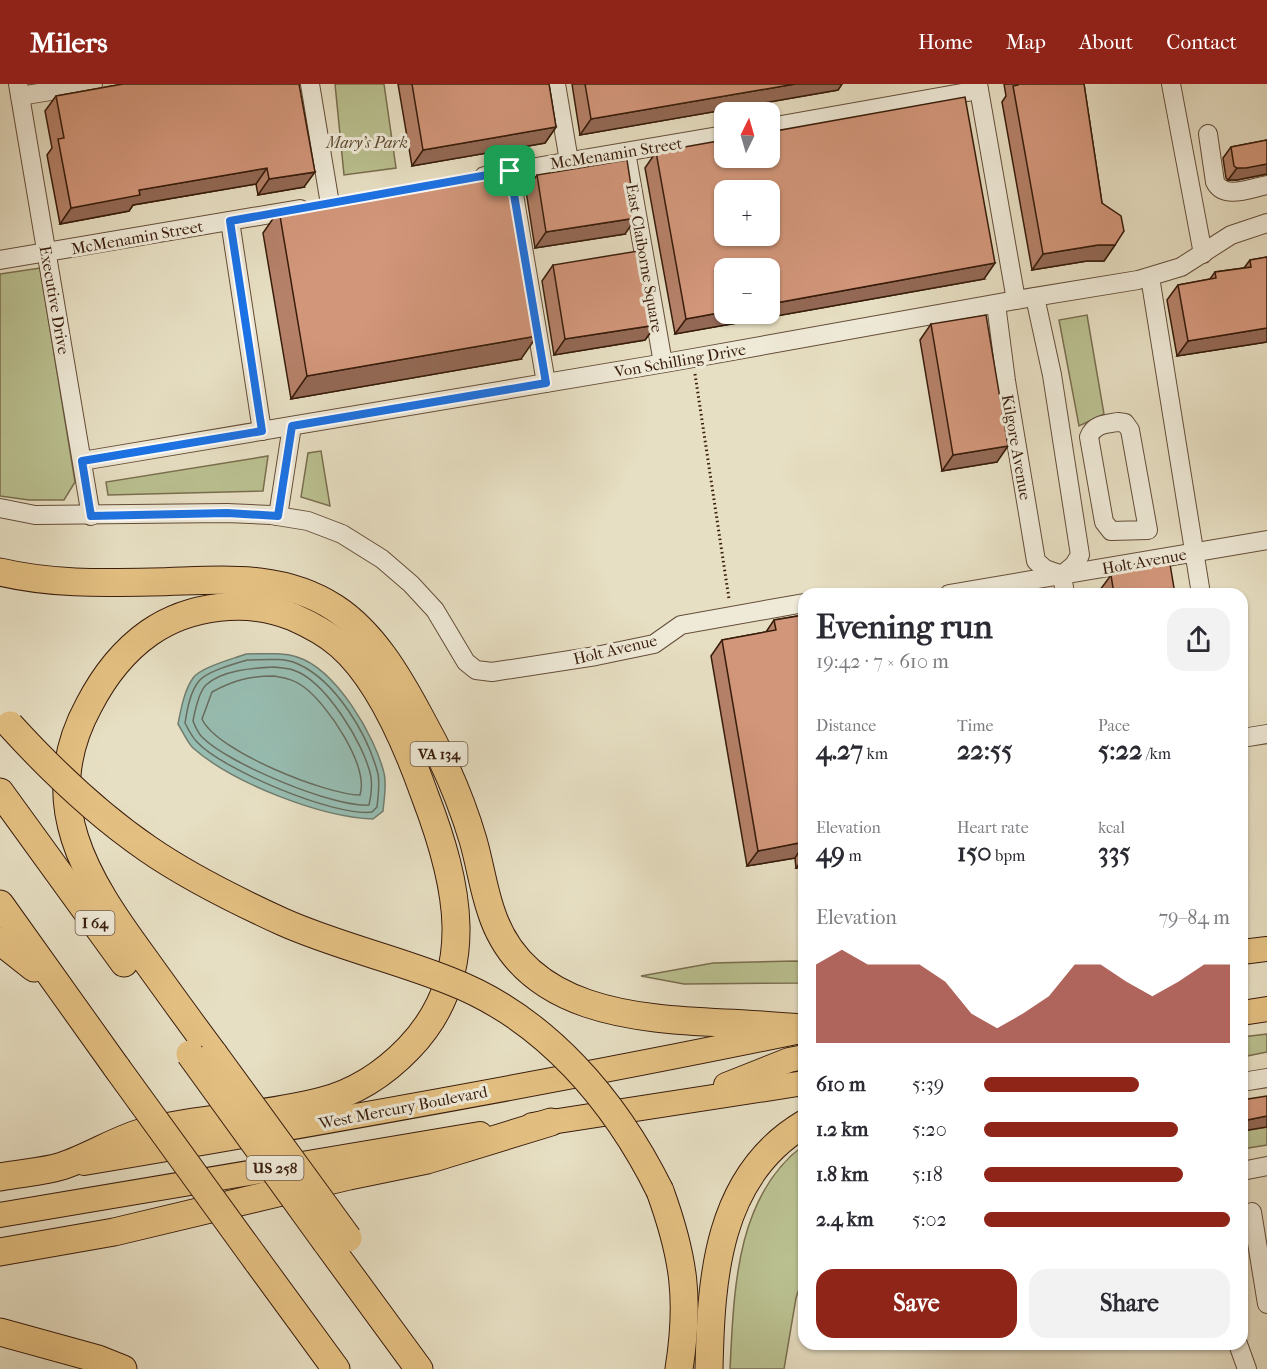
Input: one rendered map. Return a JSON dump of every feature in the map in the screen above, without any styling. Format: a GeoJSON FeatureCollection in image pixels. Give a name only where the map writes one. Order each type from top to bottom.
{"type":"FeatureCollection","features":[{"type":"Feature","properties":{"kind":"highway","name":"VA 134"},"geometry":{"type":"LineString","coordinates":[[0,572],[40,580],[76,583],[241,579],[277,584],[310,595],[335,608],[358,626],[381,654],[433,741],[454,787],[472,839],[491,912],[499,932],[525,966],[564,994],[607,1011],[670,1020],[798,1029]]}},
{"type":"Feature","properties":{"kind":"highway"},"geometry":{"type":"LineString","coordinates":[[61,1166],[147,1131],[321,1101],[351,1091],[374,1080],[400,1058],[421,1035],[436,1012],[448,986],[454,967],[457,930],[456,905],[439,837],[412,760],[387,710],[363,671],[341,646],[318,629],[290,615],[261,608],[232,606],[207,609],[181,616],[159,626],[135,643],[116,662],[102,681],[79,722],[72,745],[67,776],[69,818],[85,868],[202,1054]]}},
{"type":"Feature","properties":{"kind":"highway"},"geometry":{"type":"LineString","coordinates":[[5,718],[34,751],[98,810],[149,850],[200,881],[286,924],[453,982],[513,1014],[562,1054],[587,1080],[621,1122],[642,1155],[660,1191],[680,1254],[683,1282],[685,1316],[679,1369]]}},
{"type":"Feature","properties":{"kind":"highway","name":"I 64"},"geometry":{"type":"LineString","coordinates":[[0,792],[202,1054],[337,1240],[393,1334],[419,1369]]}},
{"type":"Feature","properties":{"kind":"highway"},"geometry":{"type":"LineString","coordinates":[[0,903],[336,1369]]}},
{"type":"Feature","properties":{"kind":"highway"},"geometry":{"type":"LineString","coordinates":[[0,940],[60,989]]}},
{"type":"Feature","properties":{"kind":"highway"},"geometry":{"type":"LineString","coordinates":[[0,1252],[114,1232],[349,1176],[427,1160],[551,1122]]}},
{"type":"Feature","properties":{"kind":"highway"},"geometry":{"type":"LineString","coordinates":[[709,1369],[713,1284],[720,1245],[731,1211],[746,1179],[781,1140],[798,1128]]}},
{"type":"Feature","properties":{"kind":"highway","name":"West Mercury Boulevard"},"geometry":{"type":"LineString","coordinates":[[0,1177],[61,1166]]}},
{"type":"Feature","properties":{"kind":"highway"},"geometry":{"type":"LineString","coordinates":[[0,1332],[98,1359],[123,1369]]}},
{"type":"Feature","properties":{"kind":"main road"},"geometry":{"type":"LineString","coordinates":[[1248,951],[1267,949]]}},
{"type":"Feature","properties":{"kind":"main road"},"geometry":{"type":"LineString","coordinates":[[1248,1012],[1267,1009]]}},
{"type":"Feature","properties":{"kind":"main road","name":"West Mercury Boulevard"},"geometry":{"type":"LineString","coordinates":[[61,1166],[271,1131],[692,1053],[798,1030]]}},
{"type":"Feature","properties":{"kind":"main road"},"geometry":{"type":"LineString","coordinates":[[676,1104],[798,1058]]}},
{"type":"Feature","properties":{"kind":"main road","name":"US 258"},"geometry":{"type":"LineString","coordinates":[[0,1215],[551,1122],[798,1084]]}},
{"type":"Feature","properties":{"kind":"street"},"geometry":{"type":"LineString","coordinates":[[19,90],[93,84]]}},
{"type":"Feature","properties":{"kind":"street"},"geometry":{"type":"LineString","coordinates":[[310,84],[330,204]]}},
{"type":"Feature","properties":{"kind":"street"},"geometry":{"type":"LineString","coordinates":[[556,84],[569,161]]}},
{"type":"Feature","properties":{"kind":"street"},"geometry":{"type":"LineString","coordinates":[[1171,84],[1203,254]]}},
{"type":"Feature","properties":{"kind":"street"},"geometry":{"type":"LineString","coordinates":[[780,125],[979,87],[1016,300]]}},
{"type":"Feature","properties":{"kind":"street","name":"Executive Drive"},"geometry":{"type":"LineString","coordinates":[[19,90],[91,516]]}},
{"type":"Feature","properties":{"kind":"street"},"geometry":{"type":"LineString","coordinates":[[1208,134],[1215,182],[1218,188],[1224,192],[1232,192],[1267,185]]}},
{"type":"Feature","properties":{"kind":"street","name":"McMenamin Street"},"geometry":{"type":"LineString","coordinates":[[465,179],[714,137]]}},
{"type":"Feature","properties":{"kind":"street","name":"East Claiborne Square"},"geometry":{"type":"LineString","coordinates":[[626,152],[663,363]]}},
{"type":"Feature","properties":{"kind":"street"},"geometry":{"type":"LineString","coordinates":[[510,171],[546,383]]}},
{"type":"Feature","properties":{"kind":"street","name":"McMenamin Street"},"geometry":{"type":"LineString","coordinates":[[0,260],[352,200]]}},
{"type":"Feature","properties":{"kind":"street"},"geometry":{"type":"LineString","coordinates":[[230,221],[262,431]]}},
{"type":"Feature","properties":{"kind":"street","name":"Von Schilling Drive"},"geometry":{"type":"LineString","coordinates":[[82,461],[1097,288],[1150,277],[1181,267],[1231,235],[1267,223]]}},
{"type":"Feature","properties":{"kind":"street"},"geometry":{"type":"LineString","coordinates":[[1150,277],[1200,588]]}},
{"type":"Feature","properties":{"kind":"street"},"geometry":{"type":"LineString","coordinates":[[1035,297],[1052,375],[1080,555],[1074,565],[1062,575],[1064,588]]}},
{"type":"Feature","properties":{"kind":"street","name":"Kilgore Avenue"},"geometry":{"type":"LineString","coordinates":[[996,304],[1006,381],[1036,561],[1045,569],[1062,575]]}},
{"type":"Feature","properties":{"kind":"street"},"geometry":{"type":"LineString","coordinates":[[1118,422],[1125,423],[1130,430],[1148,530],[1111,531],[1104,522],[1089,438],[1096,427],[1118,422]]}},
{"type":"Feature","properties":{"kind":"street"},"geometry":{"type":"LineString","coordinates":[[0,508],[35,515],[227,513],[278,516],[292,426]]}},
{"type":"Feature","properties":{"kind":"street","name":"Holt Avenue"},"geometry":{"type":"LineString","coordinates":[[278,516],[308,521],[342,534],[382,559],[411,584],[435,610],[466,663],[476,670],[492,672],[596,656],[654,644],[681,625],[798,604]]}},
{"type":"Feature","properties":{"kind":"street","name":"Holt Avenue"},"geometry":{"type":"LineString","coordinates":[[985,588],[1267,540]]}},
{"type":"Feature","properties":{"kind":"street"},"geometry":{"type":"LineString","coordinates":[[1248,737],[1267,734]]}},
{"type":"Feature","properties":{"kind":"street"},"geometry":{"type":"LineString","coordinates":[[1248,1081],[1267,1078]]}},
{"type":"Feature","properties":{"kind":"street"},"geometry":{"type":"LineString","coordinates":[[1248,1170],[1267,1166]]}},
{"type":"Feature","properties":{"kind":"street"},"geometry":{"type":"LineString","coordinates":[[1254,1212],[1267,1304]]}},
{"type":"Feature","properties":{"kind":"street"},"geometry":{"type":"LineString","coordinates":[[1240,1350],[1247,1369]]}},
{"type":"Feature","properties":{"kind":"path"},"geometry":{"type":"LineString","coordinates":[[693,366],[731,616]]}},
{"type":"Feature","properties":{"kind":"green space","name":"Mary's Park"},"geometry":{"type":"Polygon","coordinates":[[[335,84],[384,84],[396,168],[344,175],[335,84]]]}},
{"type":"Feature","properties":{"kind":"green space"},"geometry":{"type":"Polygon","coordinates":[[[40,268],[75,482],[64,500],[29,500],[0,496],[0,274],[40,268]]]}},
{"type":"Feature","properties":{"kind":"green space"},"geometry":{"type":"Polygon","coordinates":[[[1087,315],[1104,414],[1079,426],[1059,320],[1087,315]]]}},
{"type":"Feature","properties":{"kind":"green space"},"geometry":{"type":"Polygon","coordinates":[[[321,451],[330,506],[301,497],[308,453],[321,451]]]}},
{"type":"Feature","properties":{"kind":"green space"},"geometry":{"type":"Polygon","coordinates":[[[268,456],[263,491],[108,495],[106,482],[268,456]]]}},
{"type":"Feature","properties":{"kind":"green space"},"geometry":{"type":"Polygon","coordinates":[[[798,961],[798,983],[684,984],[641,976],[713,963],[798,961]]]}},
{"type":"Feature","properties":{"kind":"green space"},"geometry":{"type":"Polygon","coordinates":[[[1267,1034],[1267,1052],[1248,1056],[1248,1036],[1267,1034]]]}},
{"type":"Feature","properties":{"kind":"green space"},"geometry":{"type":"Polygon","coordinates":[[[1267,1127],[1267,1145],[1248,1148],[1248,1130],[1267,1127]]]}},
{"type":"Feature","properties":{"kind":"green space"},"geometry":{"type":"Polygon","coordinates":[[[798,1150],[798,1292],[784,1369],[730,1369],[737,1278],[743,1247],[751,1218],[764,1191],[781,1166],[798,1150]]]}},
{"type":"Feature","properties":{"kind":"water"},"geometry":{"type":"Polygon","coordinates":[[[246,654],[278,654],[297,657],[312,664],[339,689],[363,723],[379,758],[385,782],[383,811],[373,819],[352,817],[303,805],[231,774],[191,746],[178,724],[183,700],[190,683],[203,670],[246,654]]]}},
{"type":"Feature","properties":{"kind":"building"},"geometry":{"type":"Polygon","coordinates":[[[123,84],[299,84],[315,172],[269,179],[267,168],[139,190],[140,195],[71,208],[58,139],[64,138],[56,96],[123,84]]]}},
{"type":"Feature","properties":{"kind":"building"},"geometry":{"type":"Polygon","coordinates":[[[412,84],[549,84],[556,127],[423,150],[412,84]]]}},
{"type":"Feature","properties":{"kind":"building"},"geometry":{"type":"Polygon","coordinates":[[[585,84],[795,84],[591,119],[585,84]]]}},
{"type":"Feature","properties":{"kind":"building"},"geometry":{"type":"Polygon","coordinates":[[[1018,84],[1084,84],[1102,203],[1121,216],[1124,231],[1115,245],[1098,245],[1043,254],[1013,86],[1018,84]]]}},
{"type":"Feature","properties":{"kind":"building"},"geometry":{"type":"Polygon","coordinates":[[[965,97],[995,263],[780,302],[780,258],[714,258],[714,314],[686,319],[656,152],[714,142],[714,168],[780,168],[780,130],[965,97]]]}},
{"type":"Feature","properties":{"kind":"building"},"geometry":{"type":"Polygon","coordinates":[[[1267,140],[1267,164],[1246,168],[1234,166],[1231,147],[1267,140]]]}},
{"type":"Feature","properties":{"kind":"building"},"geometry":{"type":"Polygon","coordinates":[[[627,160],[636,218],[546,232],[537,175],[627,160]]]}},
{"type":"Feature","properties":{"kind":"building"},"geometry":{"type":"Polygon","coordinates":[[[508,171],[537,336],[307,376],[279,210],[508,171]]]}},
{"type":"Feature","properties":{"kind":"building"},"geometry":{"type":"Polygon","coordinates":[[[644,250],[656,325],[565,339],[553,265],[644,250]]]}},
{"type":"Feature","properties":{"kind":"building"},"geometry":{"type":"Polygon","coordinates":[[[1267,257],[1267,328],[1188,341],[1178,285],[1216,278],[1215,272],[1251,267],[1250,260],[1267,257]]]}},
{"type":"Feature","properties":{"kind":"building"},"geometry":{"type":"Polygon","coordinates":[[[986,315],[1008,446],[953,455],[931,324],[986,315]]]}},
{"type":"Feature","properties":{"kind":"building"},"geometry":{"type":"Polygon","coordinates":[[[1169,558],[1174,588],[1113,588],[1111,575],[1119,573],[1118,567],[1169,558]]]}},
{"type":"Feature","properties":{"kind":"building"},"geometry":{"type":"Polygon","coordinates":[[[798,616],[798,843],[758,851],[722,640],[776,630],[774,620],[798,616]]]}},
{"type":"Feature","properties":{"kind":"building"},"geometry":{"type":"Polygon","coordinates":[[[1267,1096],[1267,1116],[1248,1120],[1248,1099],[1267,1096]]]}},
{"type":"Feature","properties":{"kind":"route"},"geometry":{"type":"LineString","coordinates":[[510,171],[546,383],[292,426],[278,516],[227,513],[91,516],[82,461],[262,431],[230,221],[510,171]]}}]}
